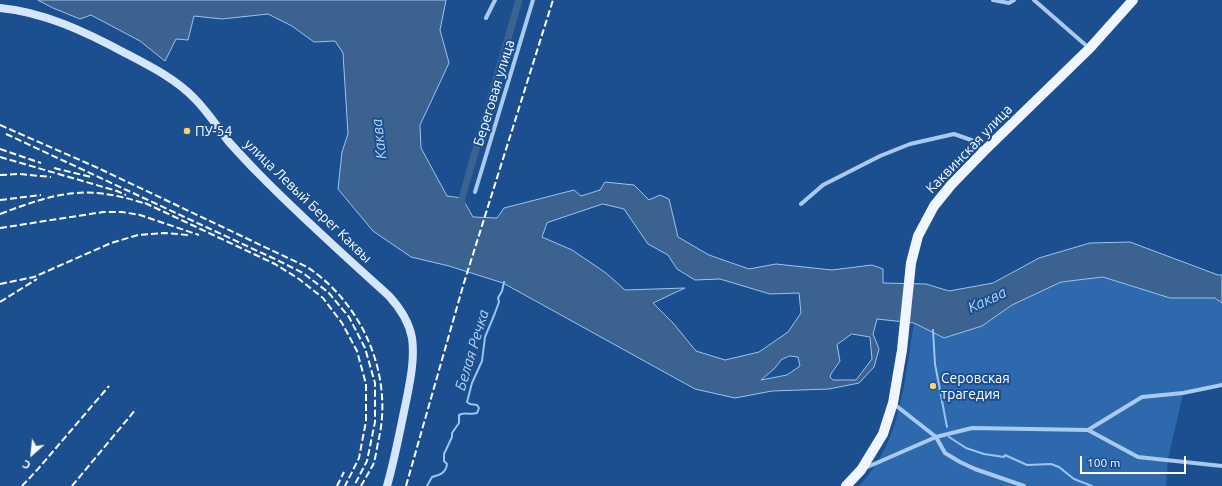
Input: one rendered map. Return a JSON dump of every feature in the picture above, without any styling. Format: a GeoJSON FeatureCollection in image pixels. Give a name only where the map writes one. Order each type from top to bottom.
{"type":"FeatureCollection","features":[{"type":"Feature","properties":{"kind":"main road","name":"Каквинская улица"},"geometry":{"type":"LineString","coordinates":[[846,486],[861,470],[883,434],[894,404],[902,350],[911,263],[918,236],[934,206],[951,185],[983,152],[1090,48],[1132,0]]}},
{"type":"Feature","properties":{"kind":"main road","name":"улица Левый Берег Каквы"},"geometry":{"type":"LineString","coordinates":[[0,8],[19,10],[36,15],[105,42],[168,77],[195,99],[249,164],[322,236],[389,296],[398,306],[405,316],[412,338],[412,367],[400,431],[387,486]]}},
{"type":"Feature","properties":{"kind":"street"},"geometry":{"type":"LineString","coordinates":[[486,18],[495,0]]}},
{"type":"Feature","properties":{"kind":"street","name":"Береговая улица"},"geometry":{"type":"LineString","coordinates":[[475,192],[533,0]]}},
{"type":"Feature","properties":{"kind":"street"},"geometry":{"type":"LineString","coordinates":[[993,0],[1009,3],[1014,0]]}},
{"type":"Feature","properties":{"kind":"street"},"geometry":{"type":"LineString","coordinates":[[1034,0],[1090,48]]}},
{"type":"Feature","properties":{"kind":"street"},"geometry":{"type":"LineString","coordinates":[[801,204],[823,185],[880,156],[910,144],[954,134],[974,141],[983,152]]}},
{"type":"Feature","properties":{"kind":"street"},"geometry":{"type":"LineString","coordinates":[[1088,430],[1142,397],[1183,393],[1222,385]]}},
{"type":"Feature","properties":{"kind":"street"},"geometry":{"type":"LineString","coordinates":[[894,404],[936,438],[945,453],[975,469],[1024,486]]}},
{"type":"Feature","properties":{"kind":"street"},"geometry":{"type":"LineString","coordinates":[[861,470],[936,438],[972,428],[1088,430],[1138,457],[1222,466]]}},
{"type":"Feature","properties":{"kind":"shaded area"},"geometry":{"type":"Polygon","coordinates":[[[1103,277],[1170,298],[1215,298],[1222,303],[1222,385],[1183,394],[1168,459],[1166,486],[859,486],[873,468],[884,450],[893,430],[904,388],[914,323],[944,338],[982,326],[1012,305],[1061,282],[1103,277]]]}},
{"type":"Feature","properties":{"kind":"water","name":"Каква"},"geometry":{"type":"Polygon","coordinates":[[[38,0],[446,0],[440,30],[449,63],[420,125],[421,148],[447,196],[462,198],[473,217],[497,218],[504,208],[574,190],[581,196],[600,190],[605,182],[634,185],[649,200],[660,195],[669,199],[678,237],[709,255],[749,269],[776,264],[832,270],[872,265],[883,269],[883,283],[926,284],[949,291],[993,283],[1039,258],[1090,243],[1130,242],[1218,275],[1222,275],[1222,303],[1215,298],[1170,298],[1103,277],[1061,282],[1012,305],[982,326],[944,338],[914,323],[877,319],[873,334],[879,349],[874,367],[859,383],[829,389],[772,391],[735,398],[695,389],[503,283],[449,266],[411,257],[373,231],[338,189],[342,152],[348,134],[343,53],[335,41],[314,42],[292,26],[268,14],[222,19],[194,16],[188,40],[176,39],[165,61],[140,41],[91,15],[80,19],[38,0]],[[603,204],[547,223],[542,237],[572,250],[606,273],[625,290],[685,288],[653,303],[673,323],[696,351],[725,360],[759,352],[788,332],[801,313],[799,293],[770,294],[720,279],[695,280],[677,269],[668,255],[648,244],[624,209],[603,204]],[[852,334],[837,345],[840,361],[830,377],[833,380],[856,380],[872,359],[870,337],[852,334]],[[790,356],[781,360],[775,368],[761,380],[787,375],[800,366],[798,357],[790,356]]]}},
{"type":"Feature","properties":{"kind":"waterway"},"geometry":{"type":"LineString","coordinates":[[462,206],[462,198],[519,0]]}},
{"type":"Feature","properties":{"kind":"waterway","name":"Белая Речка"},"geometry":{"type":"LineString","coordinates":[[427,486],[432,477],[444,472],[445,470],[447,464],[444,461],[444,454],[452,437],[452,433],[459,423],[459,415],[477,413],[479,408],[477,405],[467,402],[472,383],[482,361],[485,337],[499,302],[498,298],[502,291],[504,282]]}},
{"type":"Feature","properties":{"kind":"waterway"},"geometry":{"type":"LineString","coordinates":[[933,330],[935,364],[947,427]]}},
{"type":"Feature","properties":{"kind":"waterway"},"geometry":{"type":"LineString","coordinates":[[949,437],[966,448],[984,454],[1004,457],[1005,455],[1027,465],[1051,464],[1059,467],[1074,479],[1092,486]]}},
{"type":"Feature","properties":{"kind":"railway"},"geometry":{"type":"LineString","coordinates":[[406,486],[463,286],[553,0]]}},
{"type":"Feature","properties":{"kind":"railway"},"geometry":{"type":"LineString","coordinates":[[0,125],[98,168],[305,266],[326,282],[343,300],[358,320],[369,342],[377,365],[381,389],[382,414],[379,438],[373,465],[361,486]]}},
{"type":"Feature","properties":{"kind":"railway"},"geometry":{"type":"LineString","coordinates":[[6,134],[277,260],[303,273],[328,292],[349,317],[365,348],[375,383],[375,422],[367,461],[354,486]]}},
{"type":"Feature","properties":{"kind":"railway"},"geometry":{"type":"LineString","coordinates":[[0,149],[41,163]]}},
{"type":"Feature","properties":{"kind":"railway"},"geometry":{"type":"LineString","coordinates":[[0,157],[117,191],[126,195]]}},
{"type":"Feature","properties":{"kind":"railway"},"geometry":{"type":"LineString","coordinates":[[54,168],[91,177]]}},
{"type":"Feature","properties":{"kind":"railway"},"geometry":{"type":"LineString","coordinates":[[0,175],[19,174],[51,177]]}},
{"type":"Feature","properties":{"kind":"railway"},"geometry":{"type":"LineString","coordinates":[[0,214],[54,196],[70,194],[104,194],[143,203]]}},
{"type":"Feature","properties":{"kind":"railway"},"geometry":{"type":"LineString","coordinates":[[0,200],[41,195]]}},
{"type":"Feature","properties":{"kind":"railway"},"geometry":{"type":"LineString","coordinates":[[145,203],[275,264],[299,279],[323,298],[342,323],[357,351],[366,384],[366,421],[359,458],[345,486]]}},
{"type":"Feature","properties":{"kind":"railway"},"geometry":{"type":"LineString","coordinates":[[0,228],[103,212],[122,212],[140,215],[199,235]]}},
{"type":"Feature","properties":{"kind":"railway"},"geometry":{"type":"LineString","coordinates":[[0,284],[34,277],[111,243],[138,235],[165,233],[188,235]]}},
{"type":"Feature","properties":{"kind":"railway"},"geometry":{"type":"LineString","coordinates":[[0,302],[37,279]]}},
{"type":"Feature","properties":{"kind":"railway"},"geometry":{"type":"LineString","coordinates":[[22,486],[109,386]]}},
{"type":"Feature","properties":{"kind":"railway"},"geometry":{"type":"LineString","coordinates":[[72,486],[136,409]]}},
{"type":"Feature","properties":{"kind":"railway"},"geometry":{"type":"LineString","coordinates":[[337,486],[344,472]]}},
{"type":"Feature","properties":{"kind":"place","name":"ПУ-54"},"geometry":{"type":"Point","coordinates":[187,131]}},
{"type":"Feature","properties":{"kind":"place","name":"Серовская трагедия"},"geometry":{"type":"Point","coordinates":[933,386]}}]}
